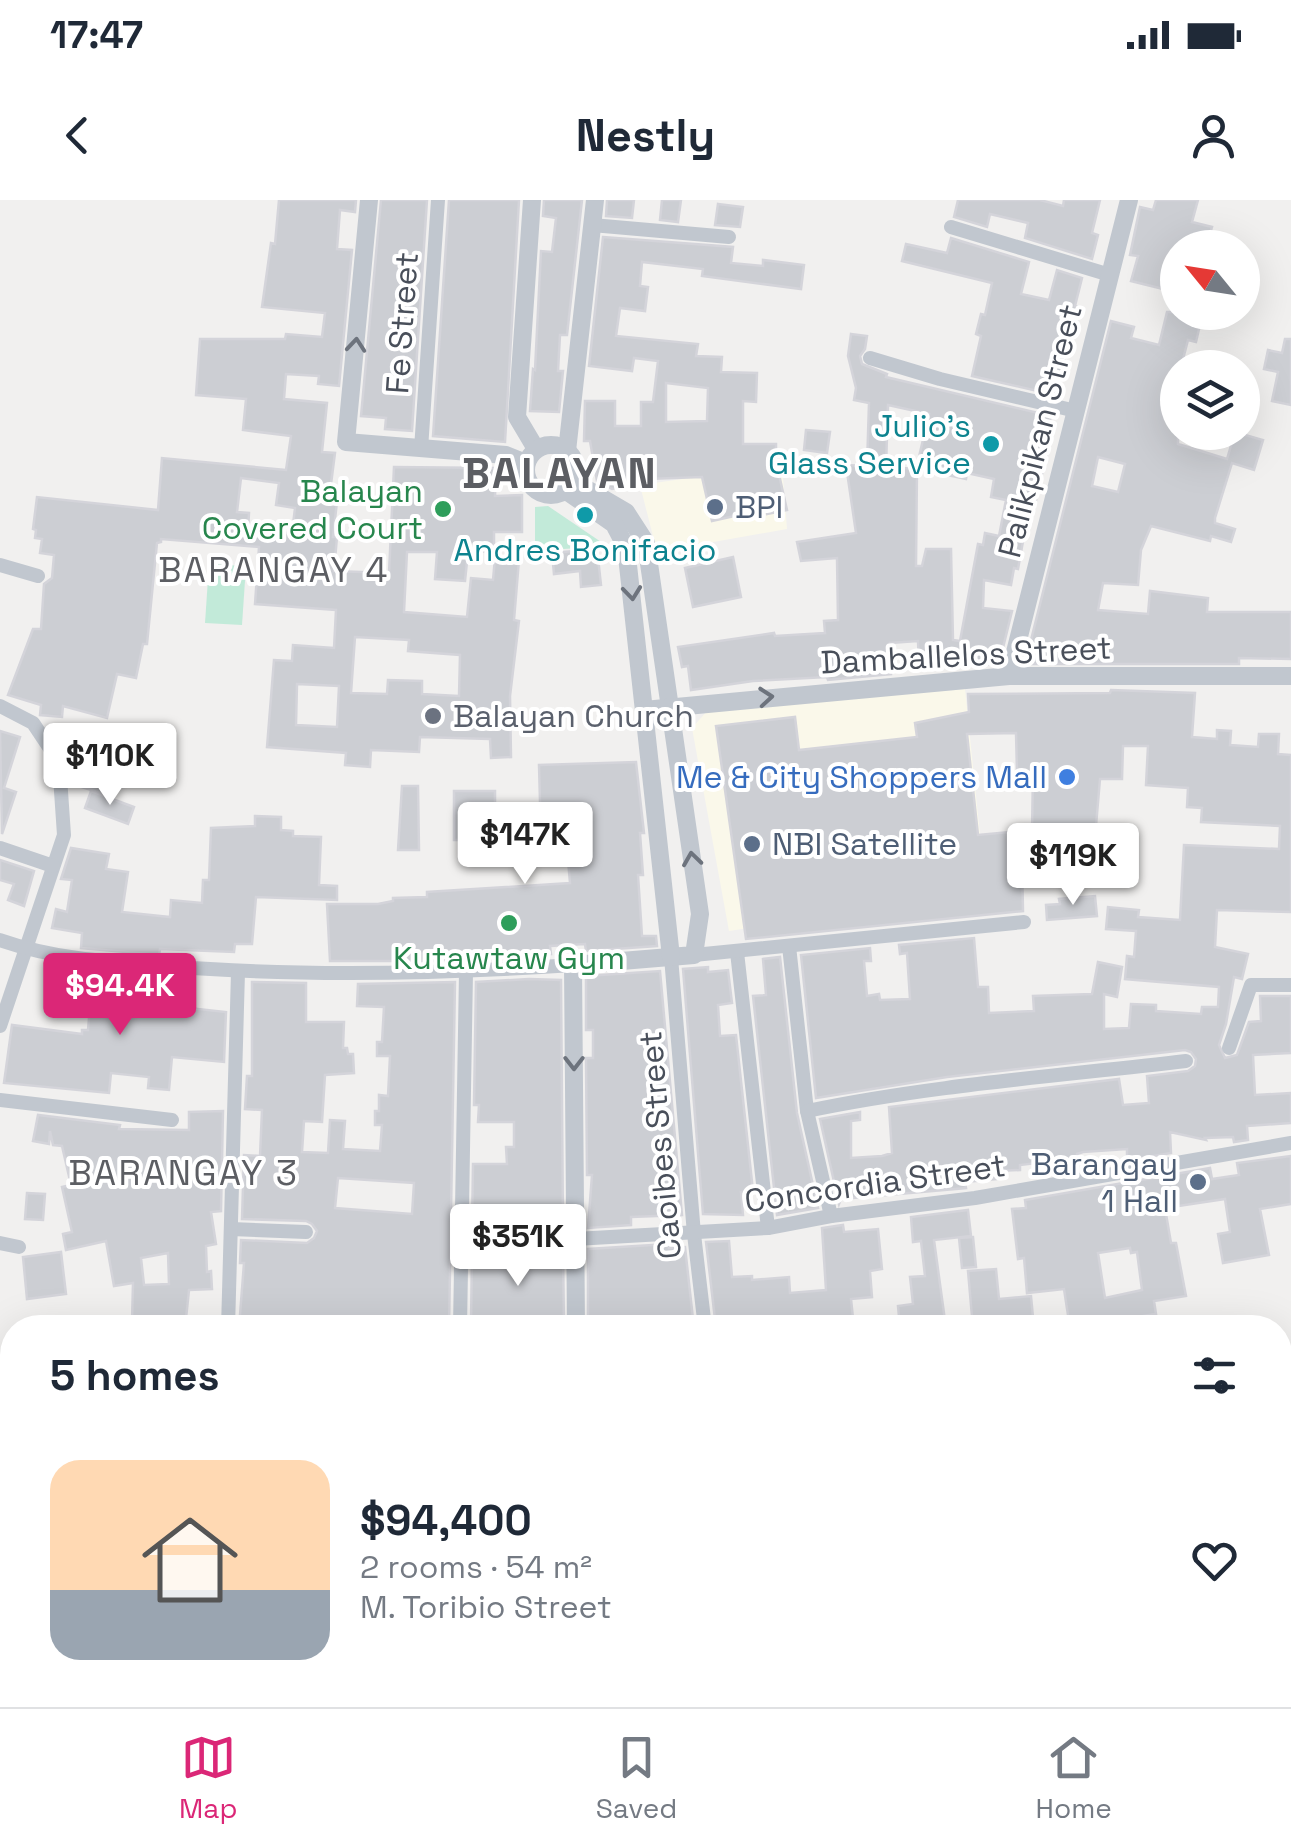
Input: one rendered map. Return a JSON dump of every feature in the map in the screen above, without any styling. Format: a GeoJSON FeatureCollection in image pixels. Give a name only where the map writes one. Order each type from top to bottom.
{"type":"FeatureCollection","features":[{"type":"Feature","properties":{"kind":"street"},"geometry":{"type":"LineString","coordinates":[[370,200],[346,442],[531,456],[552,444],[567,450],[576,465],[569,486],[552,495],[534,489],[526,477],[531,456],[517,417],[532,200]]}},
{"type":"Feature","properties":{"kind":"street","name":"Fe Street"},"geometry":{"type":"LineString","coordinates":[[421,449],[438,200]]}},
{"type":"Feature","properties":{"kind":"street"},"geometry":{"type":"LineString","coordinates":[[567,450],[595,200]]}},
{"type":"Feature","properties":{"kind":"street","name":"Palikpikan Street"},"geometry":{"type":"LineString","coordinates":[[1010,676],[1129,200]]}},
{"type":"Feature","properties":{"kind":"street"},"geometry":{"type":"LineString","coordinates":[[592,225],[729,237]]}},
{"type":"Feature","properties":{"kind":"street"},"geometry":{"type":"LineString","coordinates":[[951,227],[1110,275]]}},
{"type":"Feature","properties":{"kind":"street"},"geometry":{"type":"LineString","coordinates":[[870,358],[1076,412]]}},
{"type":"Feature","properties":{"kind":"street"},"geometry":{"type":"LineString","coordinates":[[569,486],[626,512],[646,542],[700,914],[694,955]]}},
{"type":"Feature","properties":{"kind":"street"},"geometry":{"type":"LineString","coordinates":[[569,486],[614,524],[626,547],[671,957]]}},
{"type":"Feature","properties":{"kind":"street"},"geometry":{"type":"LineString","coordinates":[[0,565],[38,576]]}},
{"type":"Feature","properties":{"kind":"street","name":"Damballelos Street"},"geometry":{"type":"LineString","coordinates":[[644,710],[1010,676],[1291,676]]}},
{"type":"Feature","properties":{"kind":"street"},"geometry":{"type":"LineString","coordinates":[[0,706],[33,723],[59,762],[64,835],[0,1026]]}},
{"type":"Feature","properties":{"kind":"street"},"geometry":{"type":"LineString","coordinates":[[0,848],[53,866]]}},
{"type":"Feature","properties":{"kind":"street"},"geometry":{"type":"LineString","coordinates":[[0,940],[72,958],[238,972],[466,972],[737,952],[1024,922]]}},
{"type":"Feature","properties":{"kind":"street"},"geometry":{"type":"LineString","coordinates":[[790,946],[807,1111],[831,1216]]}},
{"type":"Feature","properties":{"kind":"street"},"geometry":{"type":"LineString","coordinates":[[737,952],[768,1228]]}},
{"type":"Feature","properties":{"kind":"street","name":"Caoibes Street"},"geometry":{"type":"LineString","coordinates":[[671,957],[703,1315]]}},
{"type":"Feature","properties":{"kind":"street"},"geometry":{"type":"LineString","coordinates":[[573,965],[576,1315]]}},
{"type":"Feature","properties":{"kind":"street"},"geometry":{"type":"LineString","coordinates":[[228,1315],[238,972]]}},
{"type":"Feature","properties":{"kind":"street"},"geometry":{"type":"LineString","coordinates":[[460,1315],[466,972]]}},
{"type":"Feature","properties":{"kind":"street"},"geometry":{"type":"LineString","coordinates":[[1229,1048],[1251,985],[1291,985]]}},
{"type":"Feature","properties":{"kind":"street"},"geometry":{"type":"LineString","coordinates":[[807,1111],[875,1098],[1186,1062]]}},
{"type":"Feature","properties":{"kind":"street"},"geometry":{"type":"LineString","coordinates":[[0,1100],[172,1120]]}},
{"type":"Feature","properties":{"kind":"street","name":"Concordia Street"},"geometry":{"type":"LineString","coordinates":[[463,1238],[575,1239],[768,1228],[975,1198],[1291,1143]]}},
{"type":"Feature","properties":{"kind":"street"},"geometry":{"type":"LineString","coordinates":[[231,1229],[306,1232]]}},
{"type":"Feature","properties":{"kind":"street"},"geometry":{"type":"LineString","coordinates":[[0,1243],[20,1247]]}},
{"type":"Feature","properties":{"kind":"shaded area","name":"BPI"},"geometry":{"type":"Polygon","coordinates":[[[782,465],[787,529],[657,552],[640,485],[782,465]]]}},
{"type":"Feature","properties":{"kind":"shaded area"},"geometry":{"type":"Polygon","coordinates":[[[965,689],[986,893],[729,931],[692,728],[708,710],[965,689]]]}},
{"type":"Feature","properties":{"kind":"green space"},"geometry":{"type":"Polygon","coordinates":[[[548,506],[607,546],[535,551],[535,507],[548,506]]]}},
{"type":"Feature","properties":{"kind":"green space"},"geometry":{"type":"Polygon","coordinates":[[[209,564],[246,566],[242,625],[205,623],[209,564]]]}},
{"type":"Feature","properties":{"kind":"building"},"geometry":{"type":"Polygon","coordinates":[[[279,200],[356,200],[355,212],[340,210],[337,249],[352,250],[339,386],[318,384],[319,376],[286,374],[284,399],[327,403],[322,452],[335,453],[330,492],[338,493],[334,571],[389,573],[394,467],[496,468],[495,496],[522,495],[522,532],[494,532],[494,551],[468,552],[465,581],[435,579],[437,552],[407,552],[404,612],[467,617],[471,578],[493,580],[495,558],[519,560],[514,620],[519,621],[510,696],[511,757],[491,758],[490,739],[420,737],[419,752],[371,750],[370,767],[345,765],[346,753],[267,747],[274,660],[292,661],[293,645],[334,648],[336,610],[255,604],[259,547],[161,539],[157,543],[147,644],[143,644],[136,678],[117,674],[107,718],[63,706],[62,717],[40,715],[41,705],[8,695],[33,629],[41,629],[44,584],[52,578],[54,555],[40,553],[42,539],[35,538],[33,529],[37,497],[158,510],[162,458],[286,470],[291,436],[243,430],[246,399],[196,395],[200,339],[285,339],[286,334],[322,337],[325,313],[262,307],[271,243],[275,244],[279,200]],[[241,478],[237,512],[249,513],[248,530],[292,533],[295,508],[276,505],[279,483],[241,478]],[[355,637],[351,693],[387,694],[388,680],[422,681],[422,694],[459,696],[460,655],[408,651],[409,640],[355,637]],[[297,684],[296,725],[337,727],[339,686],[297,684]]]}},
{"type":"Feature","properties":{"kind":"building"},"geometry":{"type":"Polygon","coordinates":[[[381,200],[427,200],[412,431],[385,429],[386,418],[361,416],[381,200]]]}},
{"type":"Feature","properties":{"kind":"building"},"geometry":{"type":"Polygon","coordinates":[[[449,200],[519,200],[505,442],[433,436],[449,200]]]}},
{"type":"Feature","properties":{"kind":"building"},"geometry":{"type":"Polygon","coordinates":[[[544,200],[582,200],[567,335],[560,335],[558,371],[563,371],[559,412],[530,411],[541,251],[552,252],[556,218],[543,216],[544,200]]]}},
{"type":"Feature","properties":{"kind":"building"},"geometry":{"type":"Polygon","coordinates":[[[607,200],[634,200],[632,218],[606,216],[607,200]]]}},
{"type":"Feature","properties":{"kind":"building"},"geometry":{"type":"Polygon","coordinates":[[[662,200],[681,200],[678,222],[660,220],[662,200]]]}},
{"type":"Feature","properties":{"kind":"building"},"geometry":{"type":"Polygon","coordinates":[[[958,200],[1040,200],[1063,206],[1064,200],[1100,200],[1092,233],[1098,235],[1092,259],[1025,238],[1028,223],[990,214],[987,227],[954,217],[958,200]]]}},
{"type":"Feature","properties":{"kind":"building"},"geometry":{"type":"Polygon","coordinates":[[[1156,200],[1198,200],[1192,222],[1212,227],[1160,230],[1160,288],[1131,281],[1138,256],[1130,255],[1140,207],[1153,210],[1156,200]]]}},
{"type":"Feature","properties":{"kind":"building"},"geometry":{"type":"Polygon","coordinates":[[[718,204],[743,207],[740,227],[715,225],[718,204]]]}},
{"type":"Feature","properties":{"kind":"building"},"geometry":{"type":"Polygon","coordinates":[[[603,237],[733,247],[731,263],[763,266],[763,260],[804,265],[801,289],[702,276],[703,269],[642,262],[640,286],[648,287],[645,311],[620,308],[616,336],[698,344],[696,356],[722,357],[721,372],[757,373],[756,402],[743,401],[743,444],[776,444],[787,510],[767,514],[766,509],[712,521],[702,477],[619,480],[621,487],[612,489],[597,481],[590,441],[584,441],[585,401],[615,401],[615,426],[641,426],[641,402],[653,402],[658,361],[634,358],[632,371],[589,366],[603,237]],[[666,383],[666,422],[707,421],[708,388],[666,383]]]}},
{"type":"Feature","properties":{"kind":"building"},"geometry":{"type":"Polygon","coordinates":[[[951,238],[1029,262],[1021,294],[1049,300],[1057,270],[1082,278],[1075,306],[1079,307],[1055,395],[972,376],[981,336],[976,334],[992,283],[902,261],[906,244],[947,253],[951,238]]]}},
{"type":"Feature","properties":{"kind":"building"},"geometry":{"type":"Polygon","coordinates":[[[1111,321],[1134,327],[1131,338],[1159,345],[1163,330],[1199,330],[1196,342],[1188,340],[1185,350],[1160,350],[1160,450],[1198,450],[1227,459],[1230,450],[1260,450],[1254,470],[1232,463],[1215,518],[1215,523],[1235,529],[1231,542],[1211,536],[1210,541],[1151,526],[1141,550],[1138,585],[1103,583],[1098,610],[1148,614],[1150,591],[1208,598],[1207,612],[1291,612],[1291,659],[1239,658],[1239,664],[1025,664],[1111,321]],[[1098,457],[1092,486],[1118,492],[1125,464],[1098,457]]]}},
{"type":"Feature","properties":{"kind":"building"},"geometry":{"type":"Polygon","coordinates":[[[851,334],[867,336],[860,356],[862,364],[887,374],[886,377],[1051,416],[1048,429],[1052,430],[1034,509],[1029,508],[1018,569],[1014,568],[1011,585],[984,580],[983,608],[1012,611],[999,664],[919,667],[918,641],[890,643],[891,674],[753,681],[691,690],[688,666],[682,667],[678,647],[774,633],[825,633],[824,621],[838,620],[837,558],[801,561],[797,542],[856,533],[846,465],[867,466],[869,403],[854,400],[856,388],[848,356],[851,334]],[[888,405],[886,467],[917,469],[916,566],[922,566],[926,549],[951,549],[953,640],[960,641],[978,544],[983,545],[985,533],[999,536],[1006,500],[991,497],[994,479],[967,473],[966,479],[943,474],[945,468],[918,461],[929,414],[888,405]]]}},
{"type":"Feature","properties":{"kind":"building"},"geometry":{"type":"Polygon","coordinates":[[[1285,339],[1291,339],[1291,405],[1272,401],[1278,372],[1264,369],[1268,350],[1282,353],[1285,339]]]}},
{"type":"Feature","properties":{"kind":"building"},"geometry":{"type":"Polygon","coordinates":[[[806,430],[830,432],[827,453],[804,450],[806,430]]]}},
{"type":"Feature","properties":{"kind":"building"},"geometry":{"type":"Polygon","coordinates":[[[597,549],[601,585],[581,587],[580,571],[554,574],[552,553],[597,549]]]}},
{"type":"Feature","properties":{"kind":"building"},"geometry":{"type":"Polygon","coordinates":[[[733,557],[741,597],[693,607],[685,568],[733,557]]]}},
{"type":"Feature","properties":{"kind":"building"},"geometry":{"type":"Polygon","coordinates":[[[1195,693],[1192,737],[1217,739],[1217,730],[1231,731],[1230,745],[1258,747],[1259,734],[1279,734],[1278,754],[1291,755],[1291,912],[1217,910],[1215,947],[1248,954],[1242,979],[1234,977],[1219,1045],[1225,1058],[1237,1055],[1249,1022],[1261,1021],[1260,996],[1291,996],[1291,1053],[1253,1055],[1255,1095],[1291,1093],[1291,1123],[1247,1126],[1248,1140],[1234,1142],[1233,1137],[1206,1140],[1170,1132],[1171,1153],[1131,1160],[1127,1149],[1083,1152],[1077,1158],[996,1171],[996,1179],[965,1182],[966,1188],[841,1199],[839,1204],[820,1119],[860,1112],[860,1120],[851,1121],[851,1158],[882,1156],[892,1153],[889,1107],[1119,1079],[1123,1105],[1149,1103],[1147,1076],[1188,1071],[1195,1066],[1196,1059],[1185,1050],[947,1077],[816,1098],[801,955],[870,948],[871,961],[864,961],[867,996],[879,994],[880,1000],[910,999],[907,953],[900,954],[899,945],[974,938],[978,987],[988,987],[989,1013],[1034,1011],[1033,996],[1092,994],[1098,962],[1122,967],[1117,997],[1104,994],[1104,1029],[1129,1028],[1131,1004],[1156,1005],[1156,1011],[1201,1014],[1202,1007],[1218,1007],[1219,987],[1125,979],[1127,956],[1134,957],[1136,931],[1106,929],[1108,907],[1139,910],[1138,917],[1180,920],[1184,845],[1279,849],[1280,826],[1201,822],[1202,808],[1187,807],[1188,788],[1146,785],[1148,746],[1123,746],[1122,779],[1100,779],[1093,861],[1022,861],[1023,911],[746,939],[716,726],[795,717],[799,750],[917,737],[915,723],[969,712],[968,694],[1195,693]],[[1016,733],[967,734],[978,835],[1032,830],[1033,772],[1017,772],[1016,733]]]}},
{"type":"Feature","properties":{"kind":"building"},"geometry":{"type":"Polygon","coordinates":[[[0,731],[20,737],[4,788],[16,792],[2,834],[0,731]]]}},
{"type":"Feature","properties":{"kind":"building"},"geometry":{"type":"Polygon","coordinates":[[[119,733],[140,736],[137,758],[114,751],[119,733]]]}},
{"type":"Feature","properties":{"kind":"building"},"geometry":{"type":"Polygon","coordinates":[[[636,762],[644,833],[640,833],[643,875],[638,875],[642,936],[656,936],[657,946],[586,951],[585,944],[550,946],[551,954],[432,961],[330,961],[327,904],[378,904],[393,898],[427,897],[427,892],[570,883],[566,837],[541,838],[539,765],[636,762]]]}},
{"type":"Feature","properties":{"kind":"building"},"geometry":{"type":"Polygon","coordinates":[[[75,766],[106,775],[101,793],[71,784],[75,766]]]}},
{"type":"Feature","properties":{"kind":"building"},"geometry":{"type":"Polygon","coordinates":[[[402,786],[418,786],[419,850],[398,850],[402,786]]]}},
{"type":"Feature","properties":{"kind":"building"},"geometry":{"type":"Polygon","coordinates":[[[91,791],[134,807],[128,824],[85,808],[91,791]]]}},
{"type":"Feature","properties":{"kind":"building"},"geometry":{"type":"Polygon","coordinates":[[[454,791],[495,791],[495,840],[454,840],[454,791]]]}},
{"type":"Feature","properties":{"kind":"building"},"geometry":{"type":"Polygon","coordinates":[[[255,816],[281,817],[281,830],[293,831],[293,836],[321,837],[319,885],[337,886],[337,900],[256,897],[252,944],[235,944],[234,952],[160,949],[159,955],[81,948],[82,933],[52,928],[56,909],[67,912],[72,880],[61,879],[71,848],[109,854],[106,869],[128,872],[122,912],[170,917],[171,900],[202,903],[203,880],[209,880],[211,828],[255,826],[255,816]]]}},
{"type":"Feature","properties":{"kind":"building"},"geometry":{"type":"Polygon","coordinates":[[[0,860],[34,871],[24,906],[8,900],[14,884],[0,880],[0,860]]]}},
{"type":"Feature","properties":{"kind":"building"},"geometry":{"type":"Polygon","coordinates":[[[1095,896],[1097,916],[1047,920],[1046,905],[1060,904],[1059,899],[1095,896]]]}},
{"type":"Feature","properties":{"kind":"building"},"geometry":{"type":"Polygon","coordinates":[[[780,957],[797,1113],[818,1208],[777,1215],[753,996],[766,995],[763,959],[780,957]]]}},
{"type":"Feature","properties":{"kind":"building"},"geometry":{"type":"Polygon","coordinates":[[[708,967],[708,972],[728,970],[732,1003],[718,1005],[720,1036],[736,1035],[753,1191],[741,1192],[743,1215],[703,1214],[683,969],[708,967]]]}},
{"type":"Feature","properties":{"kind":"building"},"geometry":{"type":"Polygon","coordinates":[[[660,971],[682,1215],[631,1217],[631,1225],[588,1228],[592,1175],[587,1175],[586,1058],[593,1058],[593,1030],[586,1030],[586,976],[660,971]]]}},
{"type":"Feature","properties":{"kind":"building"},"geometry":{"type":"Polygon","coordinates":[[[122,973],[192,978],[189,1008],[226,1012],[224,1062],[172,1057],[169,1090],[148,1088],[149,1077],[111,1073],[109,1093],[4,1083],[12,1025],[82,1034],[82,1030],[88,1030],[92,982],[121,984],[122,973]]]}},
{"type":"Feature","properties":{"kind":"building"},"geometry":{"type":"Polygon","coordinates":[[[561,980],[563,1228],[472,1228],[473,1164],[507,1164],[506,1147],[514,1147],[514,1122],[478,1122],[479,1105],[474,1105],[476,982],[561,980]]]}},
{"type":"Feature","properties":{"kind":"building"},"geometry":{"type":"Polygon","coordinates":[[[252,982],[306,983],[306,1022],[344,1022],[343,1048],[353,1054],[354,1073],[325,1075],[322,1122],[304,1121],[302,1152],[328,1153],[330,1120],[345,1121],[343,1149],[380,1151],[382,1125],[375,1125],[375,1111],[379,1111],[379,1095],[388,1096],[390,1056],[377,1056],[384,1007],[357,1006],[358,984],[455,982],[449,1315],[240,1315],[244,1263],[240,1263],[241,1240],[307,1243],[317,1231],[306,1221],[242,1219],[244,1155],[260,1156],[262,1110],[245,1109],[247,1076],[252,1076],[252,982]],[[338,1178],[335,1208],[412,1214],[414,1183],[338,1178]]]}},
{"type":"Feature","properties":{"kind":"building"},"geometry":{"type":"Polygon","coordinates":[[[223,1111],[221,1211],[211,1212],[216,1244],[206,1246],[212,1289],[189,1290],[186,1315],[132,1315],[133,1283],[114,1286],[106,1241],[66,1250],[63,1234],[72,1232],[62,1187],[71,1185],[62,1146],[53,1145],[50,1131],[49,1144],[33,1141],[38,1115],[120,1125],[119,1129],[189,1130],[189,1112],[223,1111]],[[168,1253],[141,1258],[144,1285],[169,1284],[168,1253]]]}},
{"type":"Feature","properties":{"kind":"building"},"geometry":{"type":"Polygon","coordinates":[[[1291,1156],[1291,1204],[1260,1209],[1269,1255],[1223,1263],[1218,1234],[1230,1232],[1225,1199],[1165,1208],[1186,1296],[1154,1301],[1156,1314],[1068,1315],[1064,1289],[1027,1293],[1024,1258],[1018,1259],[1012,1209],[1026,1208],[1025,1200],[1210,1168],[1212,1179],[1239,1175],[1237,1163],[1291,1156]],[[1130,1248],[1098,1253],[1105,1298],[1142,1290],[1137,1252],[1131,1253],[1130,1248]]]}},
{"type":"Feature","properties":{"kind":"building"},"geometry":{"type":"Polygon","coordinates":[[[27,1193],[45,1194],[43,1220],[25,1219],[27,1193]]]}},
{"type":"Feature","properties":{"kind":"building"},"geometry":{"type":"Polygon","coordinates":[[[968,1210],[971,1236],[934,1240],[944,1315],[899,1315],[898,1306],[913,1304],[910,1277],[925,1276],[921,1241],[913,1242],[911,1217],[968,1210]]]}},
{"type":"Feature","properties":{"kind":"building"},"geometry":{"type":"Polygon","coordinates":[[[843,1225],[844,1232],[878,1229],[882,1269],[870,1271],[872,1297],[851,1299],[853,1315],[714,1315],[706,1242],[729,1241],[732,1277],[789,1277],[790,1293],[826,1290],[822,1228],[843,1225]]]}},
{"type":"Feature","properties":{"kind":"building"},"geometry":{"type":"Polygon","coordinates":[[[973,1237],[976,1267],[962,1268],[959,1238],[973,1237]]]}},
{"type":"Feature","properties":{"kind":"building"},"geometry":{"type":"Polygon","coordinates":[[[668,1244],[669,1248],[685,1247],[693,1315],[588,1315],[588,1249],[668,1244]]]}},
{"type":"Feature","properties":{"kind":"building"},"geometry":{"type":"Polygon","coordinates":[[[472,1250],[563,1250],[564,1315],[471,1315],[472,1250]]]}},
{"type":"Feature","properties":{"kind":"building"},"geometry":{"type":"Polygon","coordinates":[[[61,1252],[66,1294],[27,1299],[23,1257],[61,1252]]]}},
{"type":"Feature","properties":{"kind":"building"},"geometry":{"type":"Polygon","coordinates":[[[996,1269],[999,1299],[1031,1296],[1033,1315],[972,1315],[968,1271],[996,1269]]]}},
{"type":"Feature","properties":{"kind":"place","name":"Julio's Glass Service"},"geometry":{"type":"Point","coordinates":[991,444]}},
{"type":"Feature","properties":{"kind":"place","name":"BPI"},"geometry":{"type":"Point","coordinates":[715,507]}},
{"type":"Feature","properties":{"kind":"place","name":"Balayan Covered Court"},"geometry":{"type":"Point","coordinates":[443,509]}},
{"type":"Feature","properties":{"kind":"place","name":"Andres Bonifacio"},"geometry":{"type":"Point","coordinates":[585,515]}},
{"type":"Feature","properties":{"kind":"place","name":"Balayan Church"},"geometry":{"type":"Point","coordinates":[433,716]}},
{"type":"Feature","properties":{"kind":"place","name":"Me & City Shoppers Mall"},"geometry":{"type":"Point","coordinates":[1067,777]}},
{"type":"Feature","properties":{"kind":"place","name":"NBI Satellite"},"geometry":{"type":"Point","coordinates":[752,844]}},
{"type":"Feature","properties":{"kind":"place","name":"Kutawtaw Gym"},"geometry":{"type":"Point","coordinates":[509,923]}},
{"type":"Feature","properties":{"kind":"place","name":"Barangay 1 Hall"},"geometry":{"type":"Point","coordinates":[1198,1182]}},
{"type":"Feature","properties":{"kind":"district","name":"BALAYAN"},"geometry":{"type":"Point","coordinates":[560,473]}},
{"type":"Feature","properties":{"kind":"district","name":"BARANGAY 4"},"geometry":{"type":"Point","coordinates":[274,570]}},
{"type":"Feature","properties":{"kind":"district","name":"BARANGAY 3"},"geometry":{"type":"Point","coordinates":[184,1173]}}]}
